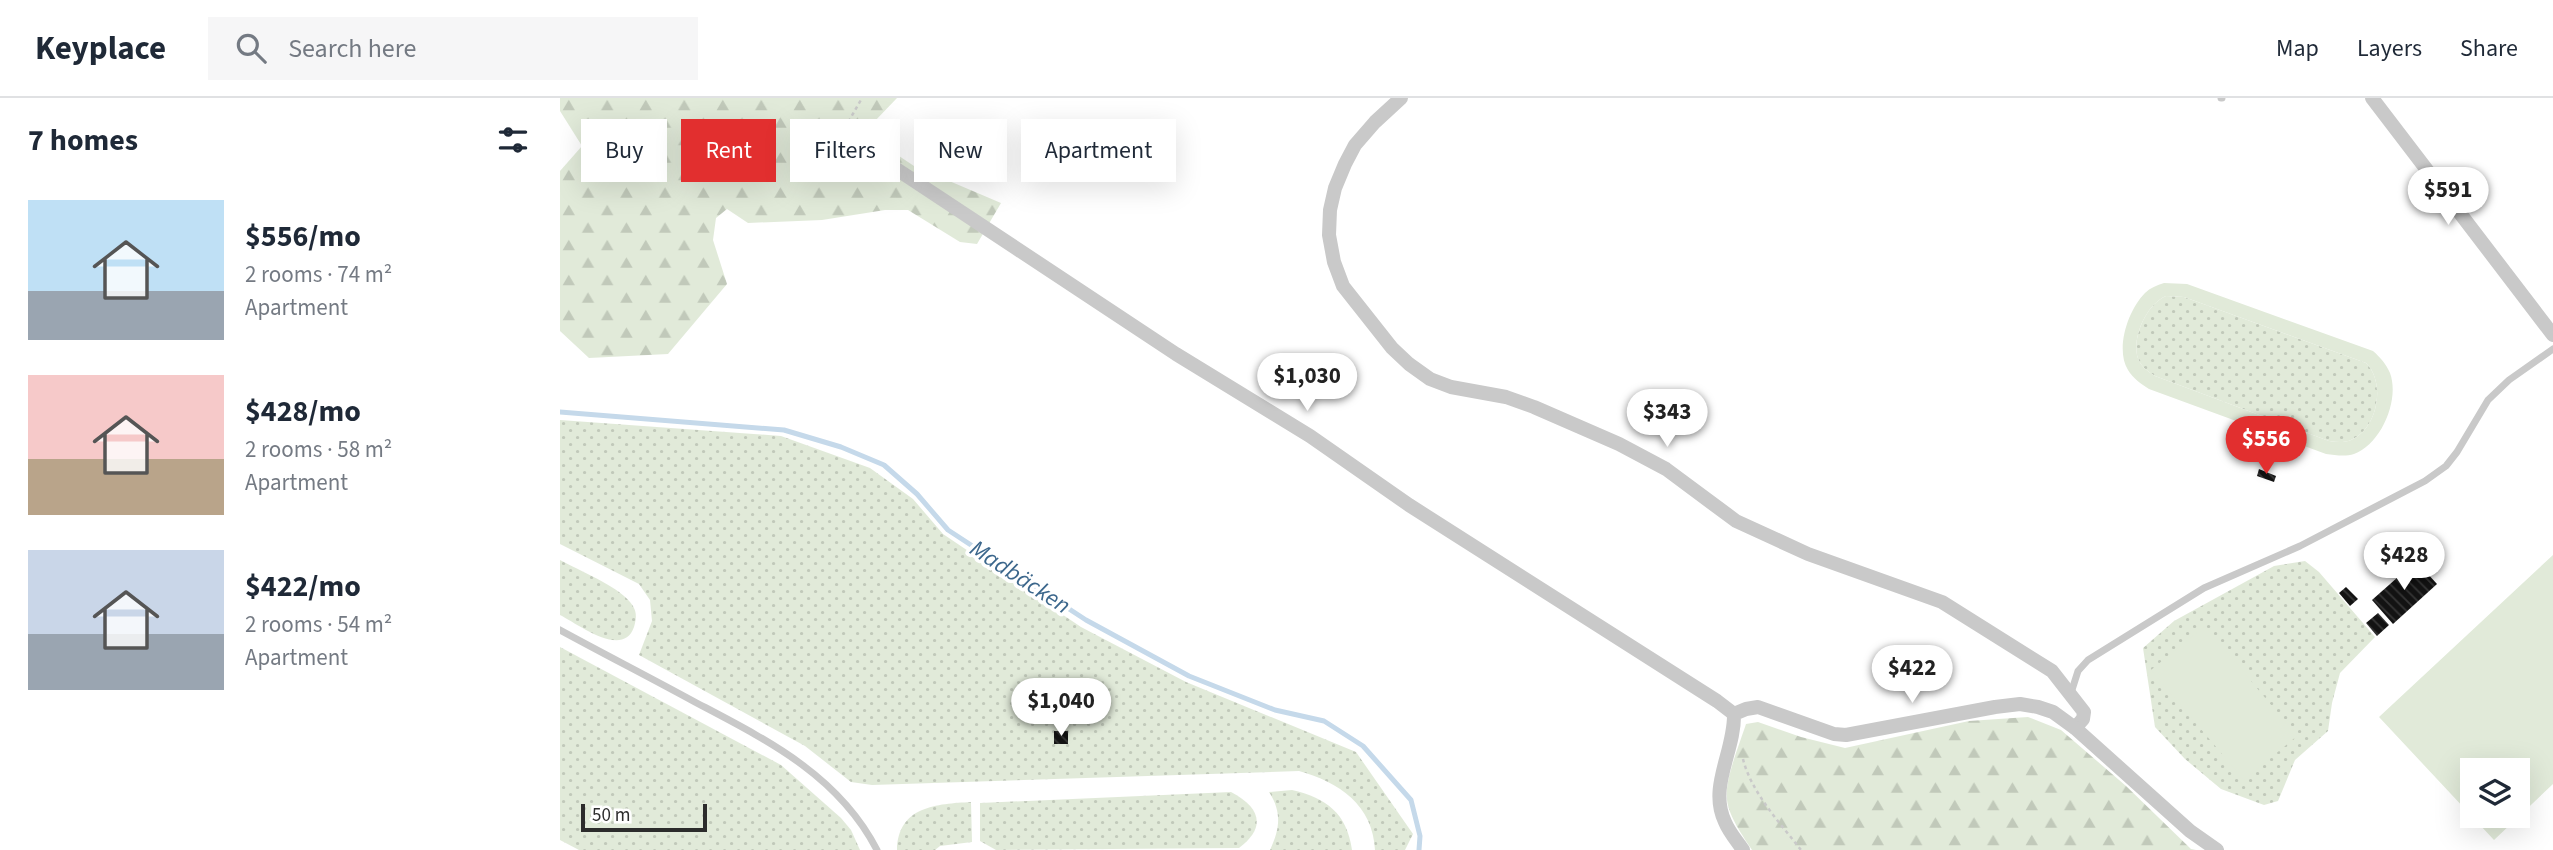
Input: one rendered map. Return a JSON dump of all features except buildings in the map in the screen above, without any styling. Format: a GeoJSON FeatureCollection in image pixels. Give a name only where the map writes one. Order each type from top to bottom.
{"type":"FeatureCollection","features":[{"type":"Feature","properties":{"kind":"street"},"geometry":{"type":"LineString","coordinates":[[1401,98],[1362,137],[1345,164],[1330,210],[1329,235],[1334,262],[1343,286],[1392,348],[1409,364],[1430,379],[1451,387],[1506,397],[1619,444],[1666,468],[1735,521],[1808,554],[1942,602],[2052,671],[2084,712],[2083,719],[2074,728]]}},
{"type":"Feature","properties":{"kind":"street"},"geometry":{"type":"LineString","coordinates":[[2372,98],[2553,335]]}},
{"type":"Feature","properties":{"kind":"street"},"geometry":{"type":"LineString","coordinates":[[900,171],[1176,354],[1310,436],[1409,505],[1734,714]]}},
{"type":"Feature","properties":{"kind":"street"},"geometry":{"type":"LineString","coordinates":[[1734,714],[1758,707],[1846,735],[1995,707],[2020,704],[2038,707],[2053,712],[2074,728],[2190,831],[2217,850]]}},
{"type":"Feature","properties":{"kind":"street"},"geometry":{"type":"LineString","coordinates":[[1734,714],[1732,737],[1718,803],[1725,822],[1743,850]]}},
{"type":"Feature","properties":{"kind":"lane"},"geometry":{"type":"LineString","coordinates":[[2071,694],[2078,671],[2088,660],[2164,611],[2245,569],[2300,546],[2425,481],[2446,467],[2488,400],[2509,380],[2553,349]]}},
{"type":"Feature","properties":{"kind":"lane"},"geometry":{"type":"LineString","coordinates":[[560,630],[774,744],[800,762],[835,793],[863,824],[877,850]]}},
{"type":"Feature","properties":{"kind":"path"},"geometry":{"type":"LineString","coordinates":[[850,119],[862,98]]}},
{"type":"Feature","properties":{"kind":"path"},"geometry":{"type":"LineString","coordinates":[[1732,737],[1742,752],[1746,770],[1759,792],[1801,850]]}},
{"type":"Feature","properties":{"kind":"green space"},"geometry":{"type":"Polygon","coordinates":[[[560,98],[897,98],[877,119],[790,119],[790,182],[900,182],[900,157],[914,166],[914,182],[952,182],[1001,203],[977,244],[960,242],[908,210],[885,210],[822,220],[748,223],[727,209],[716,218],[713,240],[727,284],[668,354],[589,358],[560,331],[560,171],[581,147],[581,182],[667,182],[667,119],[581,119],[581,144],[560,111],[560,98]]]}},
{"type":"Feature","properties":{"kind":"green space"},"geometry":{"type":"Polygon","coordinates":[[[2164,283],[2187,284],[2373,351],[2387,367],[2392,384],[2390,408],[2380,431],[2364,449],[2354,454],[2326,454],[2146,387],[2128,370],[2124,361],[2123,341],[2129,319],[2139,300],[2149,290],[2164,283]],[[2166,296],[2147,313],[2139,330],[2136,347],[2138,359],[2146,370],[2155,376],[2329,441],[2351,440],[2368,426],[2373,416],[2377,393],[2376,381],[2366,363],[2184,297],[2166,296]]]}},
{"type":"Feature","properties":{"kind":"green space"},"geometry":{"type":"Polygon","coordinates":[[[2166,296],[2184,297],[2366,363],[2376,381],[2377,393],[2373,416],[2368,426],[2351,440],[2329,441],[2155,376],[2140,362],[2136,347],[2137,338],[2147,313],[2166,296]]]}},
{"type":"Feature","properties":{"kind":"green space"},"geometry":{"type":"Polygon","coordinates":[[[560,420],[781,436],[870,468],[913,499],[943,534],[1081,627],[1186,682],[1356,752],[1413,834],[1405,850],[1375,850],[1373,834],[1361,808],[1340,789],[1299,771],[872,785],[851,782],[805,746],[639,655],[652,621],[650,600],[639,584],[560,544],[560,420]]]}},
{"type":"Feature","properties":{"kind":"green space"},"geometry":{"type":"Polygon","coordinates":[[[2553,555],[2553,784],[2530,806],[2530,758],[2460,758],[2460,804],[2379,717],[2553,555]]]}},
{"type":"Feature","properties":{"kind":"green space"},"geometry":{"type":"Polygon","coordinates":[[[560,560],[607,584],[630,602],[636,617],[628,636],[620,640],[610,640],[560,615],[560,560]]]}},
{"type":"Feature","properties":{"kind":"green space"},"geometry":{"type":"Polygon","coordinates":[[[2305,561],[2319,572],[2375,637],[2340,673],[2328,731],[2295,760],[2278,801],[2264,805],[2221,789],[2185,759],[2155,727],[2143,648],[2174,621],[2274,566],[2305,561]]]}},
{"type":"Feature","properties":{"kind":"green space"},"geometry":{"type":"Polygon","coordinates":[[[2205,626],[2297,736],[2244,780],[2151,670],[2205,626]]]}},
{"type":"Feature","properties":{"kind":"green space"},"geometry":{"type":"Polygon","coordinates":[[[560,647],[781,765],[841,818],[851,830],[860,850],[579,850],[560,840],[560,647]]]}},
{"type":"Feature","properties":{"kind":"green space"},"geometry":{"type":"Polygon","coordinates":[[[2028,717],[2061,730],[2126,786],[2191,849],[2196,850],[1752,850],[1730,813],[1727,800],[1728,783],[1746,724],[1758,722],[1845,748],[1969,721],[2028,717]]]}},
{"type":"Feature","properties":{"kind":"green space"},"geometry":{"type":"Polygon","coordinates":[[[1292,790],[1315,798],[1333,809],[1345,826],[1352,850],[1270,850],[1276,835],[1278,814],[1269,792],[1292,790]]]}},
{"type":"Feature","properties":{"kind":"green space"},"geometry":{"type":"Polygon","coordinates":[[[1231,792],[1248,804],[1256,818],[1254,832],[1239,848],[996,850],[980,841],[980,803],[1231,792]]]}},
{"type":"Feature","properties":{"kind":"green space"},"geometry":{"type":"Polygon","coordinates":[[[971,802],[972,842],[940,846],[935,850],[897,850],[899,835],[912,816],[933,806],[971,802]]]}},
{"type":"Feature","properties":{"kind":"green space"},"geometry":{"type":"Polygon","coordinates":[[[2483,828],[2507,828],[2494,840],[2483,828]]]}},
{"type":"Feature","properties":{"kind":"waterway","name":"Madbäcken"},"geometry":{"type":"LineString","coordinates":[[560,412],[784,430],[841,447],[884,465],[917,494],[948,530],[1086,620],[1189,676],[1275,710],[1324,721],[1363,746],[1411,800],[1420,836],[1419,850]]}}]}
